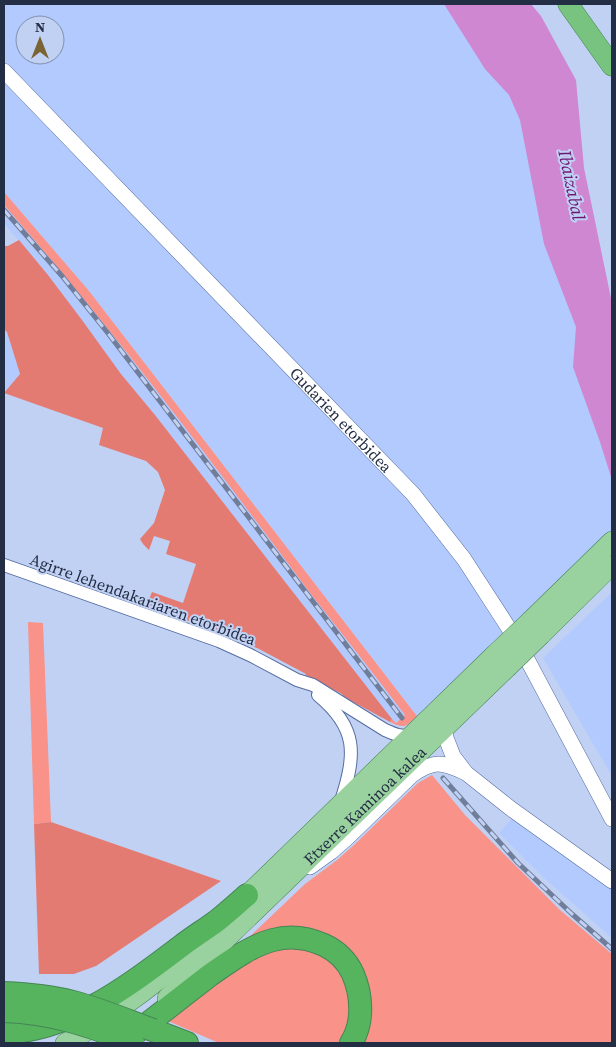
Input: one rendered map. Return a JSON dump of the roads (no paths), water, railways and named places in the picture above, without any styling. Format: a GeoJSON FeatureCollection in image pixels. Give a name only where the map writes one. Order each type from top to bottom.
{"type":"FeatureCollection","features":[{"type":"Feature","properties":{"kind":"highway"},"geometry":{"type":"LineString","coordinates":[[568,4],[612,66]]}},
{"type":"Feature","properties":{"kind":"highway"},"geometry":{"type":"LineString","coordinates":[[585,4],[612,42]]}},
{"type":"Feature","properties":{"kind":"highway"},"geometry":{"type":"LineString","coordinates":[[4,1033],[50,1025],[100,1003],[219,919],[247,895]]}},
{"type":"Feature","properties":{"kind":"highway"},"geometry":{"type":"LineString","coordinates":[[122,1043],[223,966],[249,950],[271,940],[296,937],[313,940],[331,949],[343,959],[353,973],[359,992],[360,1018],[356,1035],[351,1043]]}},
{"type":"Feature","properties":{"kind":"highway"},"geometry":{"type":"LineString","coordinates":[[4,993],[23,994],[72,1002],[187,1043]]}},
{"type":"Feature","properties":{"kind":"highway"},"geometry":{"type":"LineString","coordinates":[[4,1011],[41,1014],[66,1020],[108,1032],[133,1043]]}},
{"type":"Feature","properties":{"kind":"highway"},"geometry":{"type":"LineString","coordinates":[[153,1030],[175,1043]]}},
{"type":"Feature","properties":{"kind":"main road"},"geometry":{"type":"LineString","coordinates":[[500,662],[535,628],[612,541]]}},
{"type":"Feature","properties":{"kind":"main road"},"geometry":{"type":"LineString","coordinates":[[535,628],[612,565]]}},
{"type":"Feature","properties":{"kind":"main road","name":"Etxerre Kaminoa kalea"},"geometry":{"type":"LineString","coordinates":[[222,943],[445,728],[500,662]]}},
{"type":"Feature","properties":{"kind":"main road","name":"Etxerre Kaminoa kalea"},"geometry":{"type":"LineString","coordinates":[[65,1043],[85,1034],[139,996],[185,959],[222,923],[247,895],[412,736],[500,662]]}},
{"type":"Feature","properties":{"kind":"main road"},"geometry":{"type":"LineString","coordinates":[[100,1043],[222,943]]}},
{"type":"Feature","properties":{"kind":"main road"},"geometry":{"type":"LineString","coordinates":[[122,1043],[222,943]]}},
{"type":"Feature","properties":{"kind":"street","name":"Gudarien etorbidea"},"geometry":{"type":"LineString","coordinates":[[4,71],[414,494],[464,559],[519,644],[612,819]]}},
{"type":"Feature","properties":{"kind":"street","name":"Agirre lehendakariaren etorbidea"},"geometry":{"type":"LineString","coordinates":[[4,565],[218,641],[250,655],[297,680],[314,685],[395,735],[412,736]]}},
{"type":"Feature","properties":{"kind":"street","name":"Agirre lehendakariaren etorbidea"},"geometry":{"type":"LineString","coordinates":[[297,680],[317,694],[333,709],[345,725],[350,737],[350,773],[340,806]]}},
{"type":"Feature","properties":{"kind":"street"},"geometry":{"type":"LineString","coordinates":[[445,728],[452,756],[466,773],[510,808],[609,876]]}},
{"type":"Feature","properties":{"kind":"street"},"geometry":{"type":"LineString","coordinates":[[295,873],[314,865],[331,852],[419,770],[432,764],[443,763],[466,773]]}},
{"type":"Feature","properties":{"kind":"water","name":"Ibaizabal"},"geometry":{"type":"Polygon","coordinates":[[[444,4],[531,4],[541,16],[576,80],[584,168],[612,303],[612,480],[573,367],[576,327],[544,244],[520,120],[509,95],[485,69],[444,4]]]}},
{"type":"Feature","properties":{"kind":"railway"},"geometry":{"type":"LineString","coordinates":[[4,210],[62,276],[107,332],[402,718]]}},
{"type":"Feature","properties":{"kind":"railway"},"geometry":{"type":"LineString","coordinates":[[443,778],[518,863],[612,949]]}}]}
